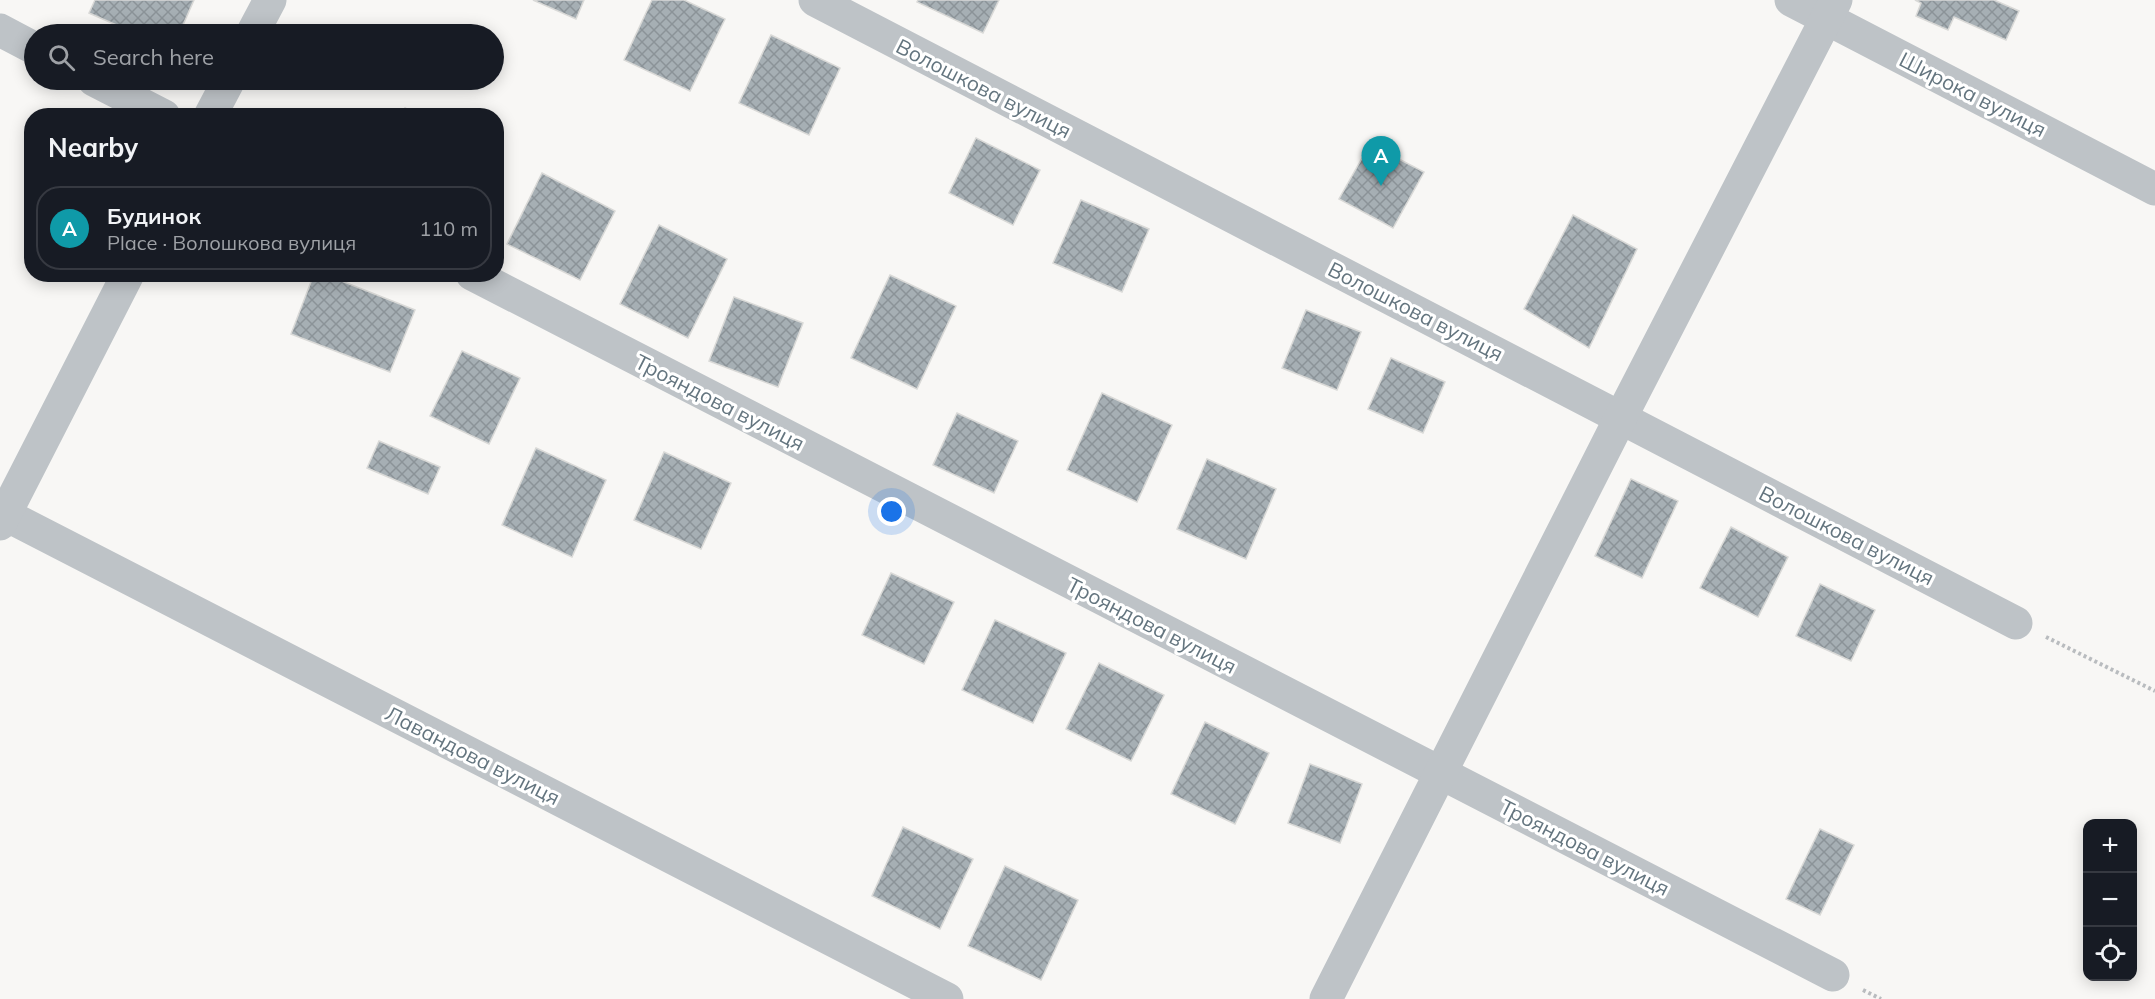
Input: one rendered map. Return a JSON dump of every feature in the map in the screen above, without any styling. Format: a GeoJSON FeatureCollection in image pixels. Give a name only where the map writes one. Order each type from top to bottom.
{"type":"FeatureCollection","features":[{"type":"Feature","properties":{"kind":"street"},"geometry":{"type":"LineString","coordinates":[[257,24],[270,0]]}},
{"type":"Feature","properties":{"kind":"street","name":"Волошкова вулиця"},"geometry":{"type":"LineString","coordinates":[[815,0],[2016,622]]}},
{"type":"Feature","properties":{"kind":"street","name":"Широка вулиця"},"geometry":{"type":"LineString","coordinates":[[1791,0],[1832,9],[2155,189]]}},
{"type":"Feature","properties":{"kind":"street"},"geometry":{"type":"LineString","coordinates":[[1326,999],[1621,417],[1832,9]]}},
{"type":"Feature","properties":{"kind":"street"},"geometry":{"type":"LineString","coordinates":[[0,30],[24,43]]}},
{"type":"Feature","properties":{"kind":"street"},"geometry":{"type":"LineString","coordinates":[[113,90],[148,108]]}},
{"type":"Feature","properties":{"kind":"street"},"geometry":{"type":"LineString","coordinates":[[214,108],[224,90]]}},
{"type":"Feature","properties":{"kind":"street"},"geometry":{"type":"LineString","coordinates":[[2,517],[124,282]]}},
{"type":"Feature","properties":{"kind":"street","name":"Трояндова вулиця"},"geometry":{"type":"LineString","coordinates":[[488,282],[1833,975]]}},
{"type":"Feature","properties":{"kind":"street","name":"Лавандова вулиця"},"geometry":{"type":"LineString","coordinates":[[2,517],[946,999]]}},
{"type":"Feature","properties":{"kind":"path"},"geometry":{"type":"LineString","coordinates":[[2016,622],[2155,692]]}},
{"type":"Feature","properties":{"kind":"building"},"geometry":{"type":"Polygon","coordinates":[[[95,0],[194,0],[183,24],[114,24],[89,13],[95,0]]]}},
{"type":"Feature","properties":{"kind":"building"},"geometry":{"type":"Polygon","coordinates":[[[533,0],[584,0],[576,19],[533,0]]]}},
{"type":"Feature","properties":{"kind":"building"},"geometry":{"type":"Polygon","coordinates":[[[652,0],[684,0],[725,19],[690,91],[624,60],[652,0]]]}},
{"type":"Feature","properties":{"kind":"building"},"geometry":{"type":"Polygon","coordinates":[[[918,0],[999,0],[983,33],[917,2],[918,0]]]}},
{"type":"Feature","properties":{"kind":"building"},"geometry":{"type":"Polygon","coordinates":[[[1915,0],[1994,0],[2019,11],[2006,40],[1954,17],[1948,30],[1916,16],[1921,3],[1915,0]]]}},
{"type":"Feature","properties":{"kind":"building"},"geometry":{"type":"Polygon","coordinates":[[[771,35],[840,68],[809,135],[739,103],[771,35]]]}},
{"type":"Feature","properties":{"kind":"building"},"geometry":{"type":"Polygon","coordinates":[[[976,138],[1040,170],[1013,225],[949,193],[976,138]]]}},
{"type":"Feature","properties":{"kind":"building"},"geometry":{"type":"Polygon","coordinates":[[[1370,144],[1424,172],[1393,228],[1339,199],[1370,144]]]}},
{"type":"Feature","properties":{"kind":"building"},"geometry":{"type":"Polygon","coordinates":[[[542,173],[615,211],[580,280],[507,244],[542,173]]]}},
{"type":"Feature","properties":{"kind":"building"},"geometry":{"type":"Polygon","coordinates":[[[1081,200],[1149,229],[1122,292],[1053,263],[1081,200]]]}},
{"type":"Feature","properties":{"kind":"building"},"geometry":{"type":"Polygon","coordinates":[[[1573,215],[1637,249],[1589,348],[1524,309],[1573,215]]]}},
{"type":"Feature","properties":{"kind":"building"},"geometry":{"type":"Polygon","coordinates":[[[659,225],[727,259],[688,338],[620,304],[659,225]]]}},
{"type":"Feature","properties":{"kind":"building"},"geometry":{"type":"Polygon","coordinates":[[[890,275],[956,306],[917,389],[851,358],[890,275]]]}},
{"type":"Feature","properties":{"kind":"building"},"geometry":{"type":"Polygon","coordinates":[[[311,282],[344,282],[415,310],[390,372],[291,334],[311,282]]]}},
{"type":"Feature","properties":{"kind":"building"},"geometry":{"type":"Polygon","coordinates":[[[734,297],[803,323],[778,387],[709,361],[734,297]]]}},
{"type":"Feature","properties":{"kind":"building"},"geometry":{"type":"Polygon","coordinates":[[[1306,310],[1361,332],[1337,390],[1282,368],[1306,310]]]}},
{"type":"Feature","properties":{"kind":"building"},"geometry":{"type":"Polygon","coordinates":[[[462,351],[520,378],[489,444],[430,416],[462,351]]]}},
{"type":"Feature","properties":{"kind":"building"},"geometry":{"type":"Polygon","coordinates":[[[1391,358],[1445,382],[1423,433],[1368,409],[1391,358]]]}},
{"type":"Feature","properties":{"kind":"building"},"geometry":{"type":"Polygon","coordinates":[[[1102,393],[1172,425],[1137,502],[1067,470],[1102,393]]]}},
{"type":"Feature","properties":{"kind":"building"},"geometry":{"type":"Polygon","coordinates":[[[957,413],[1018,441],[994,493],[933,465],[957,413]]]}},
{"type":"Feature","properties":{"kind":"building"},"geometry":{"type":"Polygon","coordinates":[[[379,441],[440,467],[428,494],[367,468],[379,441]]]}},
{"type":"Feature","properties":{"kind":"building"},"geometry":{"type":"Polygon","coordinates":[[[536,448],[606,480],[572,557],[502,525],[536,448]]]}},
{"type":"Feature","properties":{"kind":"building"},"geometry":{"type":"Polygon","coordinates":[[[664,452],[731,483],[701,549],[634,520],[664,452]]]}},
{"type":"Feature","properties":{"kind":"building"},"geometry":{"type":"Polygon","coordinates":[[[1207,459],[1276,489],[1246,559],[1177,529],[1207,459]]]}},
{"type":"Feature","properties":{"kind":"building"},"geometry":{"type":"Polygon","coordinates":[[[1631,479],[1678,501],[1642,578],[1595,556],[1631,479]]]}},
{"type":"Feature","properties":{"kind":"building"},"geometry":{"type":"Polygon","coordinates":[[[1731,527],[1788,557],[1758,617],[1700,588],[1731,527]]]}},
{"type":"Feature","properties":{"kind":"building"},"geometry":{"type":"Polygon","coordinates":[[[891,573],[954,602],[924,664],[862,635],[891,573]]]}},
{"type":"Feature","properties":{"kind":"building"},"geometry":{"type":"Polygon","coordinates":[[[1820,584],[1875,610],[1851,661],[1796,636],[1820,584]]]}},
{"type":"Feature","properties":{"kind":"building"},"geometry":{"type":"Polygon","coordinates":[[[995,620],[1066,653],[1033,723],[962,690],[995,620]]]}},
{"type":"Feature","properties":{"kind":"building"},"geometry":{"type":"Polygon","coordinates":[[[1099,663],[1164,695],[1131,761],[1066,729],[1099,663]]]}},
{"type":"Feature","properties":{"kind":"building"},"geometry":{"type":"Polygon","coordinates":[[[1205,722],[1269,753],[1235,824],[1171,794],[1205,722]]]}},
{"type":"Feature","properties":{"kind":"building"},"geometry":{"type":"Polygon","coordinates":[[[1310,764],[1362,784],[1340,843],[1288,823],[1310,764]]]}},
{"type":"Feature","properties":{"kind":"building"},"geometry":{"type":"Polygon","coordinates":[[[903,827],[973,859],[940,929],[872,896],[903,827]]]}},
{"type":"Feature","properties":{"kind":"building"},"geometry":{"type":"Polygon","coordinates":[[[1820,829],[1854,845],[1820,915],[1786,899],[1820,829]]]}},
{"type":"Feature","properties":{"kind":"building"},"geometry":{"type":"Polygon","coordinates":[[[1005,866],[1078,900],[1041,980],[968,946],[1005,866]]]}},
{"type":"Feature","properties":{"kind":"place","name":"Будинок"},"geometry":{"type":"Point","coordinates":[1381,186]}}]}
